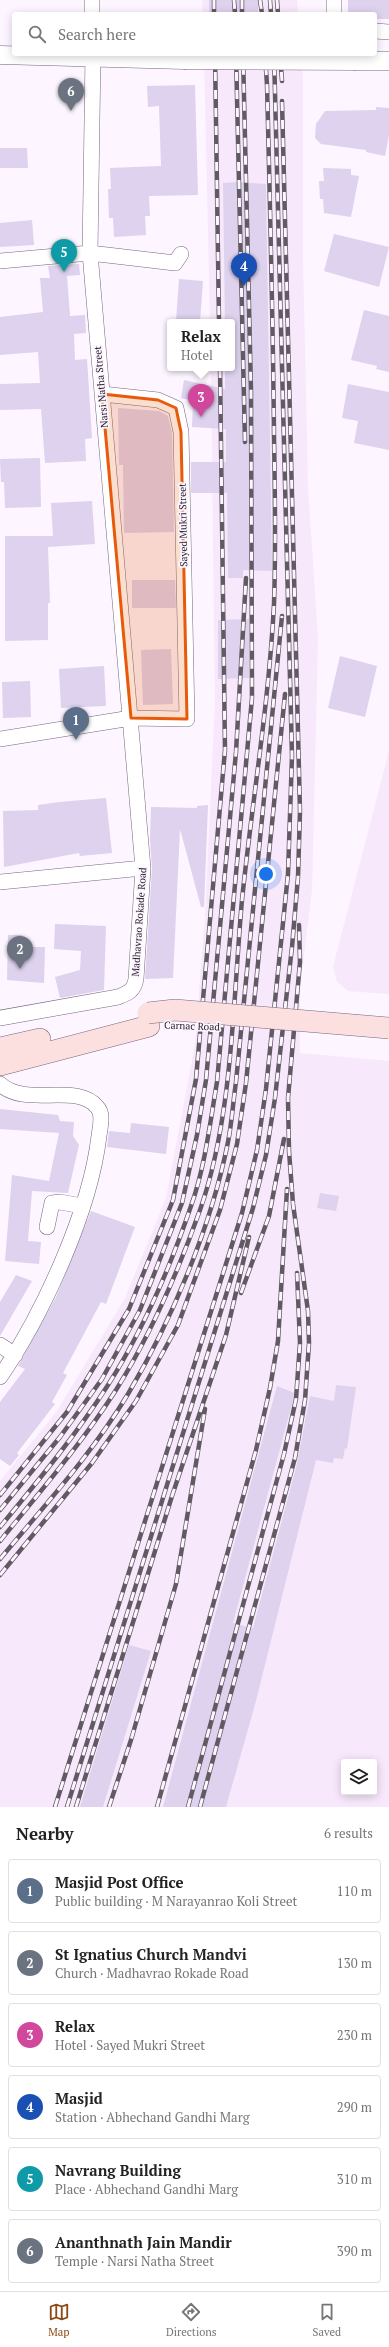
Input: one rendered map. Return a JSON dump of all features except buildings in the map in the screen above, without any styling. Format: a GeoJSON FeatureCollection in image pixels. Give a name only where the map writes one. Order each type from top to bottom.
{"type":"FeatureCollection","features":[{"type":"Feature","properties":{"kind":"main road","name":"Carnac Road"},"geometry":{"type":"LineString","coordinates":[[0,1064],[149,1020],[175,1010],[389,1028]]}},
{"type":"Feature","properties":{"kind":"main road","name":"Carnac Road"},"geometry":{"type":"LineString","coordinates":[[0,1048],[149,1020],[175,1024],[389,1041]]}},
{"type":"Feature","properties":{"kind":"street"},"geometry":{"type":"LineString","coordinates":[[92,0],[92,12]]}},
{"type":"Feature","properties":{"kind":"street"},"geometry":{"type":"LineString","coordinates":[[334,0],[334,12]]}},
{"type":"Feature","properties":{"kind":"street"},"geometry":{"type":"LineString","coordinates":[[377,31],[389,32]]}},
{"type":"Feature","properties":{"kind":"street"},"geometry":{"type":"LineString","coordinates":[[0,55],[12,55]]}},
{"type":"Feature","properties":{"kind":"street","name":"Narsi Natha Street"},"geometry":{"type":"LineString","coordinates":[[93,56],[90,253],[131,718]]}},
{"type":"Feature","properties":{"kind":"street"},"geometry":{"type":"LineString","coordinates":[[111,56],[184,60],[389,61]]}},
{"type":"Feature","properties":{"kind":"street"},"geometry":{"type":"LineString","coordinates":[[0,261],[90,253],[175,263],[181,254]]}},
{"type":"Feature","properties":{"kind":"street","name":"Sayed Mukri Street"},"geometry":{"type":"LineString","coordinates":[[102,394],[158,400],[176,408],[179,416],[181,432],[187,719],[131,718]]}},
{"type":"Feature","properties":{"kind":"street"},"geometry":{"type":"LineString","coordinates":[[0,739],[131,718]]}},
{"type":"Feature","properties":{"kind":"street","name":"Madhavrao Rokade Road"},"geometry":{"type":"LineString","coordinates":[[0,1018],[118,996],[130,992],[134,987],[136,979],[143,868],[131,718]]}},
{"type":"Feature","properties":{"kind":"street"},"geometry":{"type":"LineString","coordinates":[[0,882],[143,868]]}},
{"type":"Feature","properties":{"kind":"street"},"geometry":{"type":"LineString","coordinates":[[0,1084],[23,1094],[86,1097],[98,1107],[101,1115],[97,1153],[82,1206],[58,1271],[15,1354],[0,1377]]}},
{"type":"Feature","properties":{"kind":"street"},"geometry":{"type":"LineString","coordinates":[[47,1227],[52,1203],[60,1202],[82,1206]]}},
{"type":"Feature","properties":{"kind":"street"},"geometry":{"type":"LineString","coordinates":[[0,1345],[15,1354]]}},
{"type":"Feature","properties":{"kind":"highlighted area"},"geometry":{"type":"Polygon","coordinates":[[[102,394],[158,400],[176,408],[181,432],[187,719],[131,718],[102,394]]]}},
{"type":"Feature","properties":{"kind":"shaded area"},"geometry":{"type":"Polygon","coordinates":[[[202,0],[297,0],[298,12],[203,12],[202,0]]]}},
{"type":"Feature","properties":{"kind":"shaded area"},"geometry":{"type":"Polygon","coordinates":[[[204,56],[301,56],[303,79],[303,260],[308,486],[318,640],[312,890],[300,988],[300,1053],[389,1061],[389,1807],[0,1807],[0,1481],[57,1411],[125,1298],[166,1198],[195,1045],[205,917],[215,703],[211,371],[235,371],[235,319],[210,319],[204,56]]]}},
{"type":"Feature","properties":{"kind":"shaded area"},"geometry":{"type":"Polygon","coordinates":[[[389,751],[389,994],[348,991],[337,982],[333,967],[389,751]]]}},
{"type":"Feature","properties":{"kind":"railway"},"geometry":{"type":"LineString","coordinates":[[214,0],[214,12]]}},
{"type":"Feature","properties":{"kind":"railway"},"geometry":{"type":"LineString","coordinates":[[234,0],[235,12]]}},
{"type":"Feature","properties":{"kind":"railway"},"geometry":{"type":"LineString","coordinates":[[242,0],[242,12]]}},
{"type":"Feature","properties":{"kind":"railway"},"geometry":{"type":"LineString","coordinates":[[260,0],[262,12]]}},
{"type":"Feature","properties":{"kind":"railway"},"geometry":{"type":"LineString","coordinates":[[270,0],[271,12]]}},
{"type":"Feature","properties":{"kind":"railway"},"geometry":{"type":"LineString","coordinates":[[277,0],[278,12]]}},
{"type":"Feature","properties":{"kind":"railway"},"geometry":{"type":"LineString","coordinates":[[215,56],[219,319]]}},
{"type":"Feature","properties":{"kind":"railway"},"geometry":{"type":"LineString","coordinates":[[236,56],[245,442]]}},
{"type":"Feature","properties":{"kind":"railway"},"geometry":{"type":"LineString","coordinates":[[0,1527],[83,1422],[121,1364],[144,1321],[165,1275],[196,1191],[204,1160],[217,1082],[252,698],[251,391],[243,56]]}},
{"type":"Feature","properties":{"kind":"railway"},"geometry":{"type":"LineString","coordinates":[[0,1541],[60,1467],[103,1410],[141,1347],[163,1302],[192,1233],[211,1174],[219,1136],[230,1057],[242,900],[264,715],[272,641],[274,604],[275,520],[273,348],[265,56]]}},
{"type":"Feature","properties":{"kind":"railway"},"geometry":{"type":"LineString","coordinates":[[55,1807],[242,1213],[257,1150],[266,1089],[288,874],[292,756],[274,56]]}},
{"type":"Feature","properties":{"kind":"railway"},"geometry":{"type":"LineString","coordinates":[[280,56],[282,81]]}},
{"type":"Feature","properties":{"kind":"railway"},"geometry":{"type":"LineString","coordinates":[[67,1807],[253,1208],[266,1155],[275,1098],[292,947],[298,877],[300,811],[282,101]]}},
{"type":"Feature","properties":{"kind":"railway"},"geometry":{"type":"LineString","coordinates":[[0,1495],[67,1412],[129,1309],[173,1200],[196,1079],[225,750],[220,371]]}},
{"type":"Feature","properties":{"kind":"railway"},"geometry":{"type":"LineString","coordinates":[[0,1510],[60,1437],[102,1379],[140,1310],[182,1203],[197,1135],[206,1080],[236,752],[246,578]]}},
{"type":"Feature","properties":{"kind":"railway"},"geometry":{"type":"LineString","coordinates":[[0,1559],[83,1459],[99,1438],[128,1394],[160,1335],[188,1272],[221,1174],[231,1127],[236,1082],[282,616]]}},
{"type":"Feature","properties":{"kind":"railway"},"geometry":{"type":"LineString","coordinates":[[0,1575],[92,1463],[136,1401],[178,1325],[220,1210],[237,1144],[246,1083],[285,694]]}},
{"type":"Feature","properties":{"kind":"railway"},"geometry":{"type":"LineString","coordinates":[[200,1807],[295,1458],[305,1400],[309,1343],[308,1311],[293,1204],[289,1151],[288,1098],[300,962],[299,925]]}},
{"type":"Feature","properties":{"kind":"railway"},"geometry":{"type":"LineString","coordinates":[[241,1293],[269,1216],[284,1139]]}},
{"type":"Feature","properties":{"kind":"railway"},"geometry":{"type":"LineString","coordinates":[[157,1807],[256,1450],[270,1388],[278,1341],[287,1189]]}},
{"type":"Feature","properties":{"kind":"railway"},"geometry":{"type":"LineString","coordinates":[[76,1807],[172,1496],[226,1335],[249,1237]]}},
{"type":"Feature","properties":{"kind":"railway"},"geometry":{"type":"LineString","coordinates":[[188,1807],[284,1454],[296,1399],[300,1343],[297,1273]]}},
{"type":"Feature","properties":{"kind":"railway"},"geometry":{"type":"LineString","coordinates":[[109,1807],[131,1740],[176,1584],[205,1409]]}},
{"type":"Feature","properties":{"kind":"place","name":"Ananthnath Jain Mandir"},"geometry":{"type":"Point","coordinates":[71,111]}},
{"type":"Feature","properties":{"kind":"place","name":"Navrang Building"},"geometry":{"type":"Point","coordinates":[64,272]}},
{"type":"Feature","properties":{"kind":"place","name":"Masjid"},"geometry":{"type":"Point","coordinates":[244,286]}},
{"type":"Feature","properties":{"kind":"place","name":"Relax"},"geometry":{"type":"Point","coordinates":[201,417]}},
{"type":"Feature","properties":{"kind":"place","name":"Masjid Post Office"},"geometry":{"type":"Point","coordinates":[76,740]}},
{"type":"Feature","properties":{"kind":"place","name":"St Ignatius Church Mandvi"},"geometry":{"type":"Point","coordinates":[20,969]}}]}
